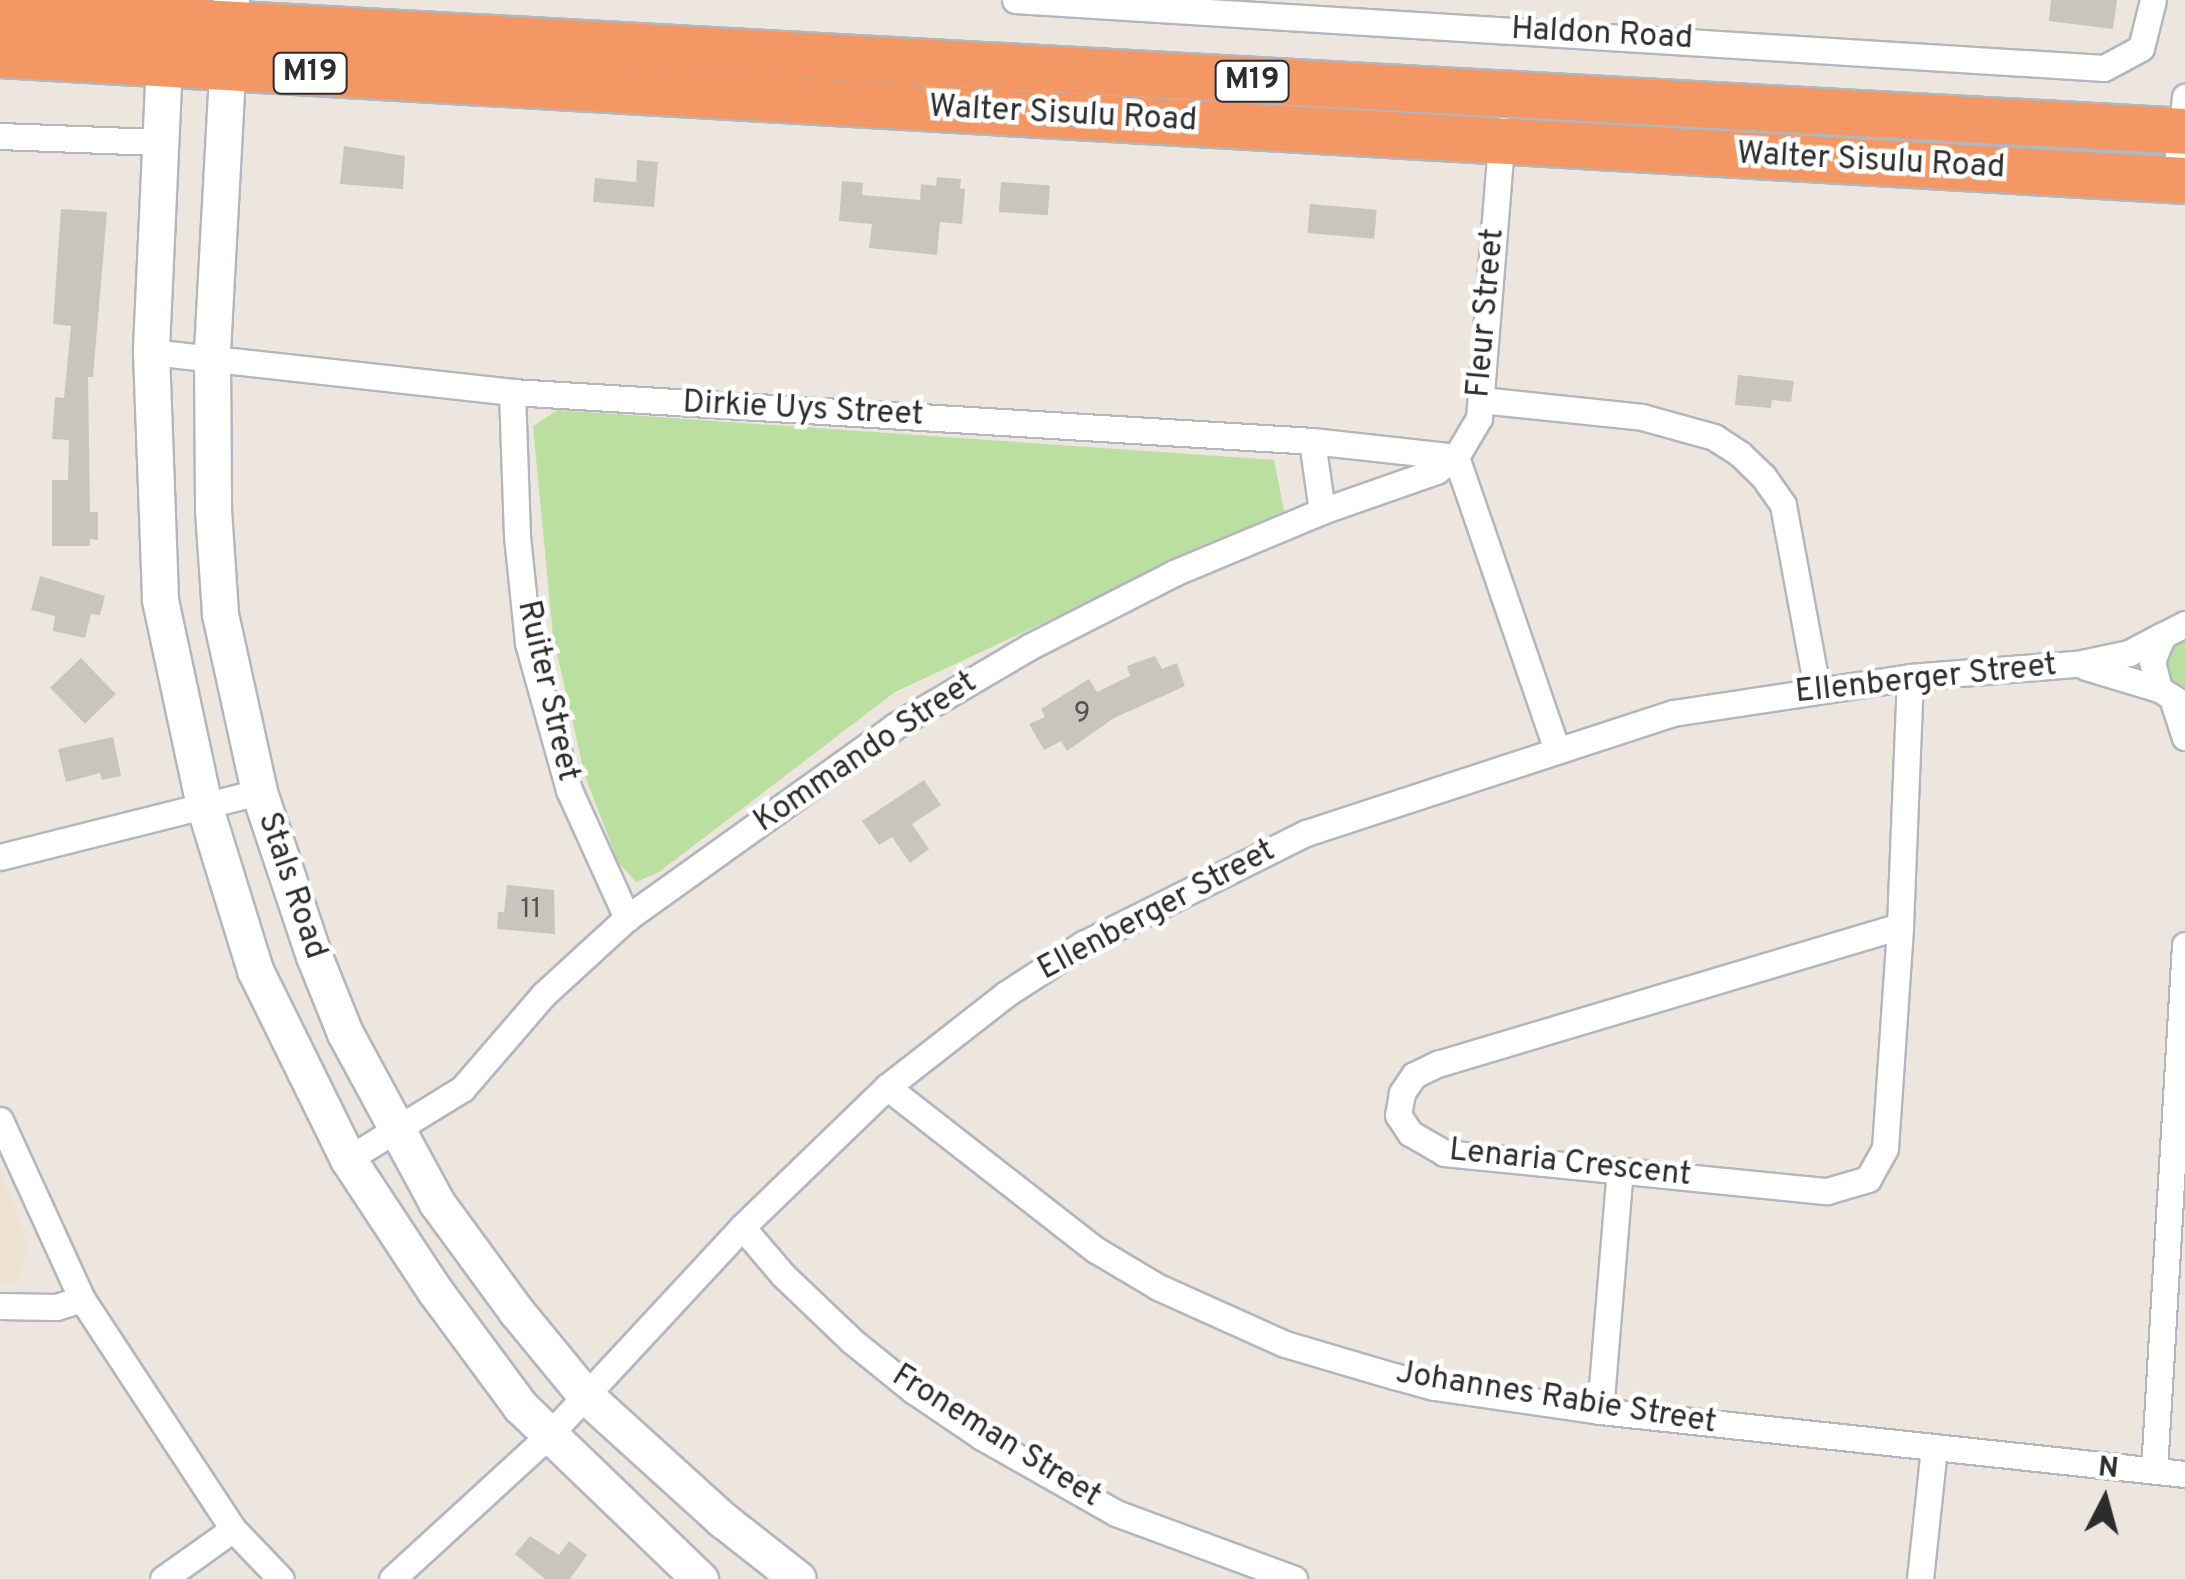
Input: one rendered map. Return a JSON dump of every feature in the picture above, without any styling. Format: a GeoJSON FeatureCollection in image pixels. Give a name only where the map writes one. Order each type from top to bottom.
{"type":"FeatureCollection","features":[{"type":"Feature","properties":{"kind":"highway"},"geometry":{"type":"LineString","coordinates":[[272,0],[320,28]]}},
{"type":"Feature","properties":{"kind":"highway","name":"Walter Sisulu Road"},"geometry":{"type":"LineString","coordinates":[[0,11],[230,11],[320,28],[603,68]]}},
{"type":"Feature","properties":{"kind":"highway","name":"Walter Sisulu Road"},"geometry":{"type":"LineString","coordinates":[[0,54],[226,68],[603,68],[1161,99],[1501,141],[2180,180]]}},
{"type":"Feature","properties":{"kind":"highway","name":"Walter Sisulu Road"},"geometry":{"type":"LineString","coordinates":[[1161,99],[1504,95],[2009,122],[2183,120]]}},
{"type":"Feature","properties":{"kind":"highway"},"geometry":{"type":"LineString","coordinates":[[1715,153],[1718,106]]}},
{"type":"Feature","properties":{"kind":"highway"},"geometry":{"type":"LineString","coordinates":[[2006,170],[2009,122]]}},
{"type":"Feature","properties":{"kind":"street","name":"Haldon Road"},"geometry":{"type":"LineString","coordinates":[[1014,0],[1231,6],[2085,68],[2104,68],[2142,48],[2154,0]]}},
{"type":"Feature","properties":{"kind":"street","name":"Stals Road"},"geometry":{"type":"LineString","coordinates":[[167,9],[151,352],[160,600],[204,805],[255,970],[348,1160],[435,1292],[520,1406],[700,1579]]}},
{"type":"Feature","properties":{"kind":"street","name":"Stals Road"},"geometry":{"type":"LineString","coordinates":[[230,11],[212,356],[213,510],[220,614],[258,792],[345,1033],[437,1203],[586,1395],[723,1520],[798,1579]]}},
{"type":"Feature","properties":{"kind":"street","name":"Fleur Street"},"geometry":{"type":"LineString","coordinates":[[1456,458],[1479,418],[1504,95]]}},
{"type":"Feature","properties":{"kind":"street"},"geometry":{"type":"LineString","coordinates":[[2180,180],[2183,120]]}},
{"type":"Feature","properties":{"kind":"street"},"geometry":{"type":"LineString","coordinates":[[0,136],[158,142]]}},
{"type":"Feature","properties":{"kind":"street","name":"Dirkie Uys Street"},"geometry":{"type":"LineString","coordinates":[[151,352],[512,392],[1312,440],[1456,458]]}},
{"type":"Feature","properties":{"kind":"street","name":"Ruiter Street"},"geometry":{"type":"LineString","coordinates":[[512,392],[517,536],[528,643],[569,790],[628,918]]}},
{"type":"Feature","properties":{"kind":"street"},"geometry":{"type":"LineString","coordinates":[[1481,400],[1642,417],[1714,437],[1740,454],[1763,476],[1783,505],[1818,688]]}},
{"type":"Feature","properties":{"kind":"street"},"geometry":{"type":"LineString","coordinates":[[1312,440],[1322,511]]}},
{"type":"Feature","properties":{"kind":"street"},"geometry":{"type":"LineString","coordinates":[[1456,458],[1556,748]]}},
{"type":"Feature","properties":{"kind":"street","name":"Kommando Street"},"geometry":{"type":"LineString","coordinates":[[348,1160],[462,1089],[544,994],[628,918],[895,726],[1012,657],[1174,573],[1322,511],[1436,471],[1456,458]]}},
{"type":"Feature","properties":{"kind":"street"},"geometry":{"type":"LineString","coordinates":[[2177,623],[2152,661],[2172,698],[2185,737]]}},
{"type":"Feature","properties":{"kind":"street","name":"Ellenberger Street"},"geometry":{"type":"LineString","coordinates":[[392,1579],[549,1436],[742,1227],[887,1087],[1006,994],[1083,944],[1306,833],[1556,748],[1673,713],[1818,688],[2076,664],[2130,653],[2177,623]]}},
{"type":"Feature","properties":{"kind":"street","name":"Ellenberger Street"},"geometry":{"type":"LineString","coordinates":[[2076,664],[2172,698]]}},
{"type":"Feature","properties":{"kind":"street","name":"Lenaria Crescent"},"geometry":{"type":"LineString","coordinates":[[1900,926],[1439,1063],[1414,1076],[1402,1093],[1398,1115],[1410,1133],[1444,1153],[1827,1191],[1868,1179],[1886,1148],[1900,926],[1910,677]]}},
{"type":"Feature","properties":{"kind":"street"},"geometry":{"type":"LineString","coordinates":[[0,857],[258,792]]}},
{"type":"Feature","properties":{"kind":"street"},"geometry":{"type":"LineString","coordinates":[[2154,1470],[2180,1138],[2185,945]]}},
{"type":"Feature","properties":{"kind":"street","name":"Johannes Rabie Street"},"geometry":{"type":"LineString","coordinates":[[887,1087],[1096,1250],[1208,1311],[1285,1344],[1434,1387],[1600,1411],[2185,1474]]}},
{"type":"Feature","properties":{"kind":"street"},"geometry":{"type":"LineString","coordinates":[[0,1120],[82,1299],[233,1529],[281,1579]]}},
{"type":"Feature","properties":{"kind":"street"},"geometry":{"type":"LineString","coordinates":[[1600,1411],[1620,1170]]}},
{"type":"Feature","properties":{"kind":"street","name":"Froneman Street"},"geometry":{"type":"LineString","coordinates":[[742,1227],[782,1275],[852,1340],[914,1391],[982,1437],[1116,1513],[1294,1579]]}},
{"type":"Feature","properties":{"kind":"street"},"geometry":{"type":"LineString","coordinates":[[0,1306],[56,1307],[82,1299]]}},
{"type":"Feature","properties":{"kind":"street"},"geometry":{"type":"LineString","coordinates":[[1920,1579],[1934,1449]]}},
{"type":"Feature","properties":{"kind":"street"},"geometry":{"type":"LineString","coordinates":[[163,1579],[233,1529]]}},
{"type":"Feature","properties":{"kind":"shaded area"},"geometry":{"type":"Polygon","coordinates":[[[0,1171],[29,1247],[16,1283],[0,1282],[0,1171]]]}},
{"type":"Feature","properties":{"kind":"green space"},"geometry":{"type":"Polygon","coordinates":[[[558,410],[1274,460],[1284,511],[895,692],[659,872],[636,882],[618,862],[585,776],[553,636],[533,426],[558,410]]]}},
{"type":"Feature","properties":{"kind":"green space"},"geometry":{"type":"Polygon","coordinates":[[[2185,639],[2185,693],[2170,682],[2165,663],[2176,644],[2185,639]]]}},
{"type":"Feature","properties":{"kind":"building"},"geometry":{"type":"Polygon","coordinates":[[[2051,0],[2117,0],[2113,29],[2049,21],[2051,0]]]}},
{"type":"Feature","properties":{"kind":"building"},"geometry":{"type":"Polygon","coordinates":[[[344,146],[405,156],[403,189],[340,184],[344,146]]]}},
{"type":"Feature","properties":{"kind":"building"},"geometry":{"type":"Polygon","coordinates":[[[637,160],[658,162],[654,207],[593,202],[595,178],[636,182],[637,160]]]}},
{"type":"Feature","properties":{"kind":"building"},"geometry":{"type":"Polygon","coordinates":[[[937,177],[961,179],[960,188],[965,189],[962,224],[940,222],[937,255],[869,248],[872,224],[839,221],[842,181],[863,183],[862,195],[920,200],[921,184],[936,186],[937,177]]]}},
{"type":"Feature","properties":{"kind":"building"},"geometry":{"type":"Polygon","coordinates":[[[1001,182],[1050,185],[1048,215],[999,212],[1001,182]]]}},
{"type":"Feature","properties":{"kind":"building"},"geometry":{"type":"Polygon","coordinates":[[[1310,204],[1377,210],[1374,239],[1307,233],[1310,204]]]}},
{"type":"Feature","properties":{"kind":"building"},"geometry":{"type":"Polygon","coordinates":[[[61,209],[107,212],[93,377],[88,377],[90,512],[98,512],[98,540],[90,539],[90,546],[52,546],[52,480],[68,480],[69,440],[52,439],[55,397],[64,398],[71,326],[53,324],[61,209]]]}},
{"type":"Feature","properties":{"kind":"building"},"geometry":{"type":"Polygon","coordinates":[[[1738,375],[1794,381],[1791,402],[1772,400],[1771,408],[1735,405],[1738,375]]]}},
{"type":"Feature","properties":{"kind":"building"},"geometry":{"type":"Polygon","coordinates":[[[40,576],[105,596],[100,615],[91,614],[85,638],[53,631],[55,616],[31,610],[40,576]]]}},
{"type":"Feature","properties":{"kind":"building"},"geometry":{"type":"Polygon","coordinates":[[[1155,656],[1162,669],[1177,663],[1185,686],[1114,718],[1067,751],[1061,741],[1044,750],[1029,724],[1045,717],[1041,709],[1089,679],[1097,692],[1130,676],[1127,666],[1155,656]]]}},
{"type":"Feature","properties":{"kind":"building"},"geometry":{"type":"Polygon","coordinates":[[[81,658],[116,694],[85,724],[50,688],[81,658]]]}},
{"type":"Feature","properties":{"kind":"building"},"geometry":{"type":"Polygon","coordinates":[[[113,737],[121,776],[102,780],[100,773],[66,782],[58,749],[113,737]]]}},
{"type":"Feature","properties":{"kind":"building"},"geometry":{"type":"Polygon","coordinates":[[[924,780],[941,805],[912,824],[929,849],[910,863],[892,837],[879,845],[862,821],[924,780]]]}},
{"type":"Feature","properties":{"kind":"building"},"geometry":{"type":"Polygon","coordinates":[[[507,885],[554,890],[555,934],[497,929],[498,912],[504,912],[507,885]]]}},
{"type":"Feature","properties":{"kind":"building"},"geometry":{"type":"Polygon","coordinates":[[[530,1536],[559,1555],[569,1541],[587,1555],[570,1579],[545,1579],[515,1554],[530,1536]]]}}]}
